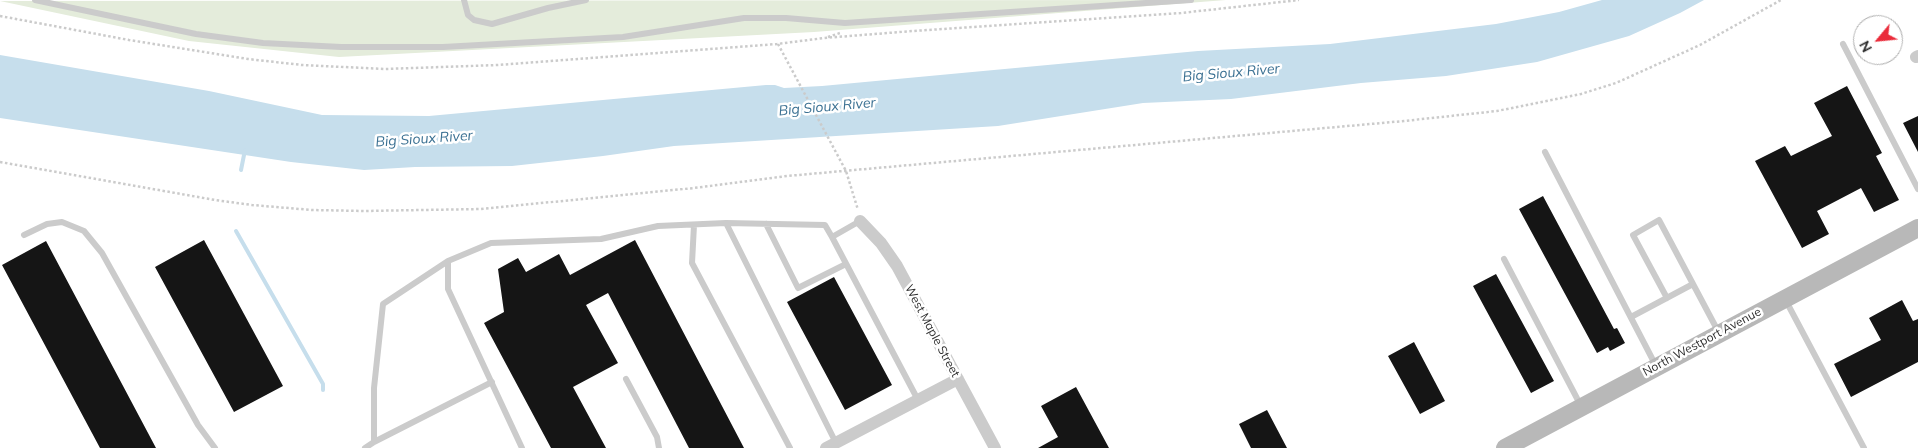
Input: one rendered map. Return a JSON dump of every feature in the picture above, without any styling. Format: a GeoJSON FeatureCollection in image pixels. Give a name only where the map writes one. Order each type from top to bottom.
{"type":"FeatureCollection","features":[{"type":"Feature","properties":{"kind":"main road","name":"North Westport Avenue"},"geometry":{"type":"LineString","coordinates":[[1899,237],[1918,224]]}},
{"type":"Feature","properties":{"kind":"main road","name":"North Westport Avenue"},"geometry":{"type":"LineString","coordinates":[[1504,448],[1918,228]]}},
{"type":"Feature","properties":{"kind":"street","name":"West Maple Street"},"geometry":{"type":"LineString","coordinates":[[860,221],[889,253],[995,448]]}},
{"type":"Feature","properties":{"kind":"street"},"geometry":{"type":"LineString","coordinates":[[831,445],[958,379]]}},
{"type":"Feature","properties":{"kind":"lane"},"geometry":{"type":"LineString","coordinates":[[35,0],[196,34],[234,40],[331,47],[443,47],[623,37],[744,18],[786,18],[845,24],[1191,0]]}},
{"type":"Feature","properties":{"kind":"lane"},"geometry":{"type":"LineString","coordinates":[[464,0],[468,14],[474,20],[492,24],[548,8],[586,0]]}},
{"type":"Feature","properties":{"kind":"lane"},"geometry":{"type":"LineString","coordinates":[[1842,44],[1918,189]]}},
{"type":"Feature","properties":{"kind":"lane"},"geometry":{"type":"LineString","coordinates":[[1545,152],[1657,367]]}},
{"type":"Feature","properties":{"kind":"lane"},"geometry":{"type":"LineString","coordinates":[[1667,298],[1633,235],[1659,220],[1719,333]]}},
{"type":"Feature","properties":{"kind":"lane"},"geometry":{"type":"LineString","coordinates":[[832,237],[860,221]]}},
{"type":"Feature","properties":{"kind":"lane"},"geometry":{"type":"LineString","coordinates":[[24,235],[47,224],[62,222],[84,231],[102,253],[198,425],[216,448]]}},
{"type":"Feature","properties":{"kind":"lane"},"geometry":{"type":"LineString","coordinates":[[726,223],[831,445]]}},
{"type":"Feature","properties":{"kind":"lane"},"geometry":{"type":"LineString","coordinates":[[374,442],[374,388],[383,304],[448,261],[491,243],[601,239],[658,226],[726,223],[825,225],[918,400]]}},
{"type":"Feature","properties":{"kind":"lane"},"geometry":{"type":"LineString","coordinates":[[766,224],[798,288],[846,264]]}},
{"type":"Feature","properties":{"kind":"lane"},"geometry":{"type":"LineString","coordinates":[[694,225],[692,263],[790,448]]}},
{"type":"Feature","properties":{"kind":"lane"},"geometry":{"type":"LineString","coordinates":[[1504,259],[1582,407]]}},
{"type":"Feature","properties":{"kind":"lane"},"geometry":{"type":"LineString","coordinates":[[448,261],[448,289],[522,448]]}},
{"type":"Feature","properties":{"kind":"lane"},"geometry":{"type":"LineString","coordinates":[[1631,317],[1693,284]]}},
{"type":"Feature","properties":{"kind":"lane"},"geometry":{"type":"LineString","coordinates":[[1785,298],[1864,448]]}},
{"type":"Feature","properties":{"kind":"lane"},"geometry":{"type":"LineString","coordinates":[[626,378],[657,437],[659,448]]}},
{"type":"Feature","properties":{"kind":"lane"},"geometry":{"type":"LineString","coordinates":[[366,448],[374,442],[492,382]]}},
{"type":"Feature","properties":{"kind":"path"},"geometry":{"type":"LineString","coordinates":[[860,221],[857,202],[846,172],[777,44],[824,38],[1181,13],[1299,0]]}},
{"type":"Feature","properties":{"kind":"path"},"geometry":{"type":"LineString","coordinates":[[0,162],[215,200],[312,210],[364,212],[481,209],[846,172],[1404,121],[1542,103],[1616,83],[1700,44],[1781,0]]}},
{"type":"Feature","properties":{"kind":"green space"},"geometry":{"type":"Polygon","coordinates":[[[1226,0],[814,32],[339,57],[189,41],[0,1],[1226,0]]]}},
{"type":"Feature","properties":{"kind":"water","name":"Big Sioux River"},"geometry":{"type":"Polygon","coordinates":[[[1602,0],[1704,0],[1629,36],[1537,62],[1446,76],[1361,83],[1231,99],[1143,103],[998,126],[674,146],[512,166],[415,167],[364,170],[291,162],[0,118],[0,55],[209,91],[322,115],[429,116],[766,85],[784,88],[822,86],[1198,51],[1330,44],[1496,24],[1559,12],[1602,0]]]}},
{"type":"Feature","properties":{"kind":"building"},"geometry":{"type":"Polygon","coordinates":[[[1847,86],[1882,153],[1876,156],[1899,200],[1874,212],[1861,188],[1817,211],[1829,234],[1802,248],[1755,161],[1785,146],[1791,156],[1832,136],[1814,103],[1847,86]]]}},
{"type":"Feature","properties":{"kind":"building"},"geometry":{"type":"Polygon","coordinates":[[[1918,116],[1918,152],[1903,123],[1918,116]]]}},
{"type":"Feature","properties":{"kind":"building"},"geometry":{"type":"Polygon","coordinates":[[[1543,196],[1614,329],[1617,328],[1625,343],[1610,351],[1608,347],[1597,353],[1519,209],[1543,196]]]}},
{"type":"Feature","properties":{"kind":"building"},"geometry":{"type":"Polygon","coordinates":[[[204,240],[283,386],[234,412],[155,267],[204,240]]]}},
{"type":"Feature","properties":{"kind":"building"},"geometry":{"type":"Polygon","coordinates":[[[635,240],[744,448],[689,448],[608,293],[586,305],[618,363],[573,387],[606,448],[551,448],[484,323],[504,312],[498,269],[518,258],[526,272],[559,254],[570,275],[635,240]]]}},
{"type":"Feature","properties":{"kind":"building"},"geometry":{"type":"Polygon","coordinates":[[[46,241],[156,448],[100,448],[2,265],[46,241]]]}},
{"type":"Feature","properties":{"kind":"building"},"geometry":{"type":"Polygon","coordinates":[[[1496,274],[1554,381],[1531,393],[1473,286],[1496,274]]]}},
{"type":"Feature","properties":{"kind":"building"},"geometry":{"type":"Polygon","coordinates":[[[834,277],[892,385],[845,410],[787,302],[834,277]]]}},
{"type":"Feature","properties":{"kind":"building"},"geometry":{"type":"Polygon","coordinates":[[[1902,300],[1913,321],[1918,319],[1918,362],[1851,397],[1834,364],[1881,340],[1869,318],[1902,300]]]}},
{"type":"Feature","properties":{"kind":"building"},"geometry":{"type":"Polygon","coordinates":[[[1414,342],[1445,401],[1420,414],[1388,356],[1414,342]]]}},
{"type":"Feature","properties":{"kind":"building"},"geometry":{"type":"Polygon","coordinates":[[[1076,387],[1109,448],[1038,448],[1058,437],[1041,406],[1076,387]]]}},
{"type":"Feature","properties":{"kind":"building"},"geometry":{"type":"Polygon","coordinates":[[[1267,410],[1287,448],[1251,448],[1239,424],[1267,410]]]}},
{"type":"Feature","properties":{"kind":"waterway"},"geometry":{"type":"LineString","coordinates":[[241,170],[245,150]]}},
{"type":"Feature","properties":{"kind":"waterway"},"geometry":{"type":"LineString","coordinates":[[236,231],[323,384],[323,390]]}}]}
